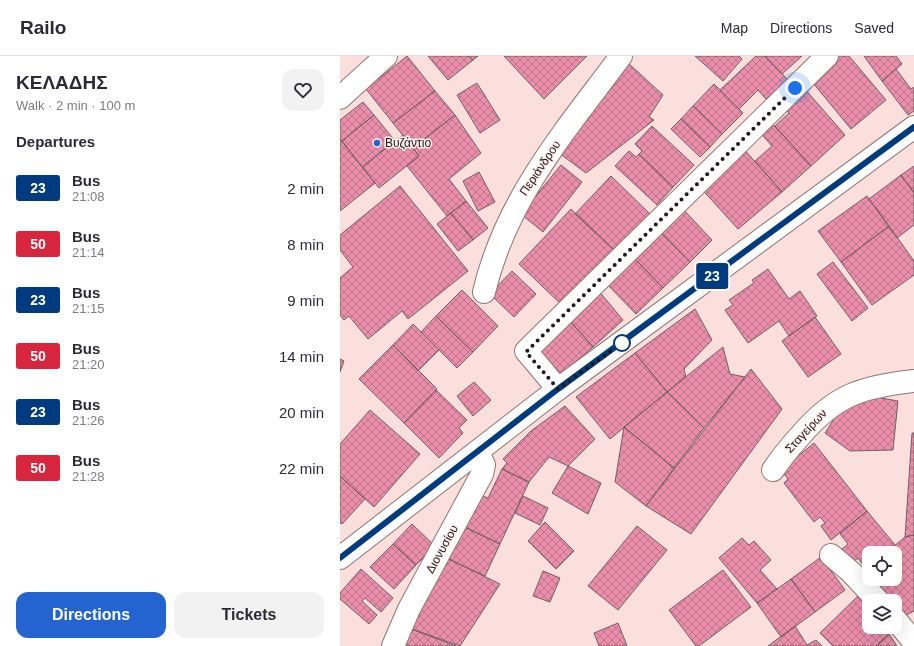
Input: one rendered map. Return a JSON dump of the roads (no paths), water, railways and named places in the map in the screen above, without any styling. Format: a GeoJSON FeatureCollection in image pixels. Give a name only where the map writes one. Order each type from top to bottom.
{"type":"FeatureCollection","features":[{"type":"Feature","properties":{"kind":"street"},"geometry":{"type":"LineString","coordinates":[[340,98],[386,56]]}},
{"type":"Feature","properties":{"kind":"street","name":"Περιάνδρου"},"geometry":{"type":"LineString","coordinates":[[484,292],[503,236],[527,185],[621,56]]}},
{"type":"Feature","properties":{"kind":"street"},"geometry":{"type":"LineString","coordinates":[[558,389],[526,352],[827,56]]}},
{"type":"Feature","properties":{"kind":"street"},"geometry":{"type":"LineString","coordinates":[[340,558],[558,389],[914,127]]}},
{"type":"Feature","properties":{"kind":"street","name":"Σταγείρων"},"geometry":{"type":"LineString","coordinates":[[774,470],[806,429],[828,407],[853,393],[872,387],[914,380]]}},
{"type":"Feature","properties":{"kind":"street","name":"Διονυσίου"},"geometry":{"type":"LineString","coordinates":[[394,646],[407,614],[482,474],[484,465],[478,452]]}},
{"type":"Feature","properties":{"kind":"street"},"geometry":{"type":"LineString","coordinates":[[832,555],[852,572],[872,594]]}},
{"type":"Feature","properties":{"kind":"street"},"geometry":{"type":"LineString","coordinates":[[902,627],[914,642]]}},
{"type":"Feature","properties":{"kind":"place","name":"Βυζάντιο"},"geometry":{"type":"Point","coordinates":[377,143]}}]}
